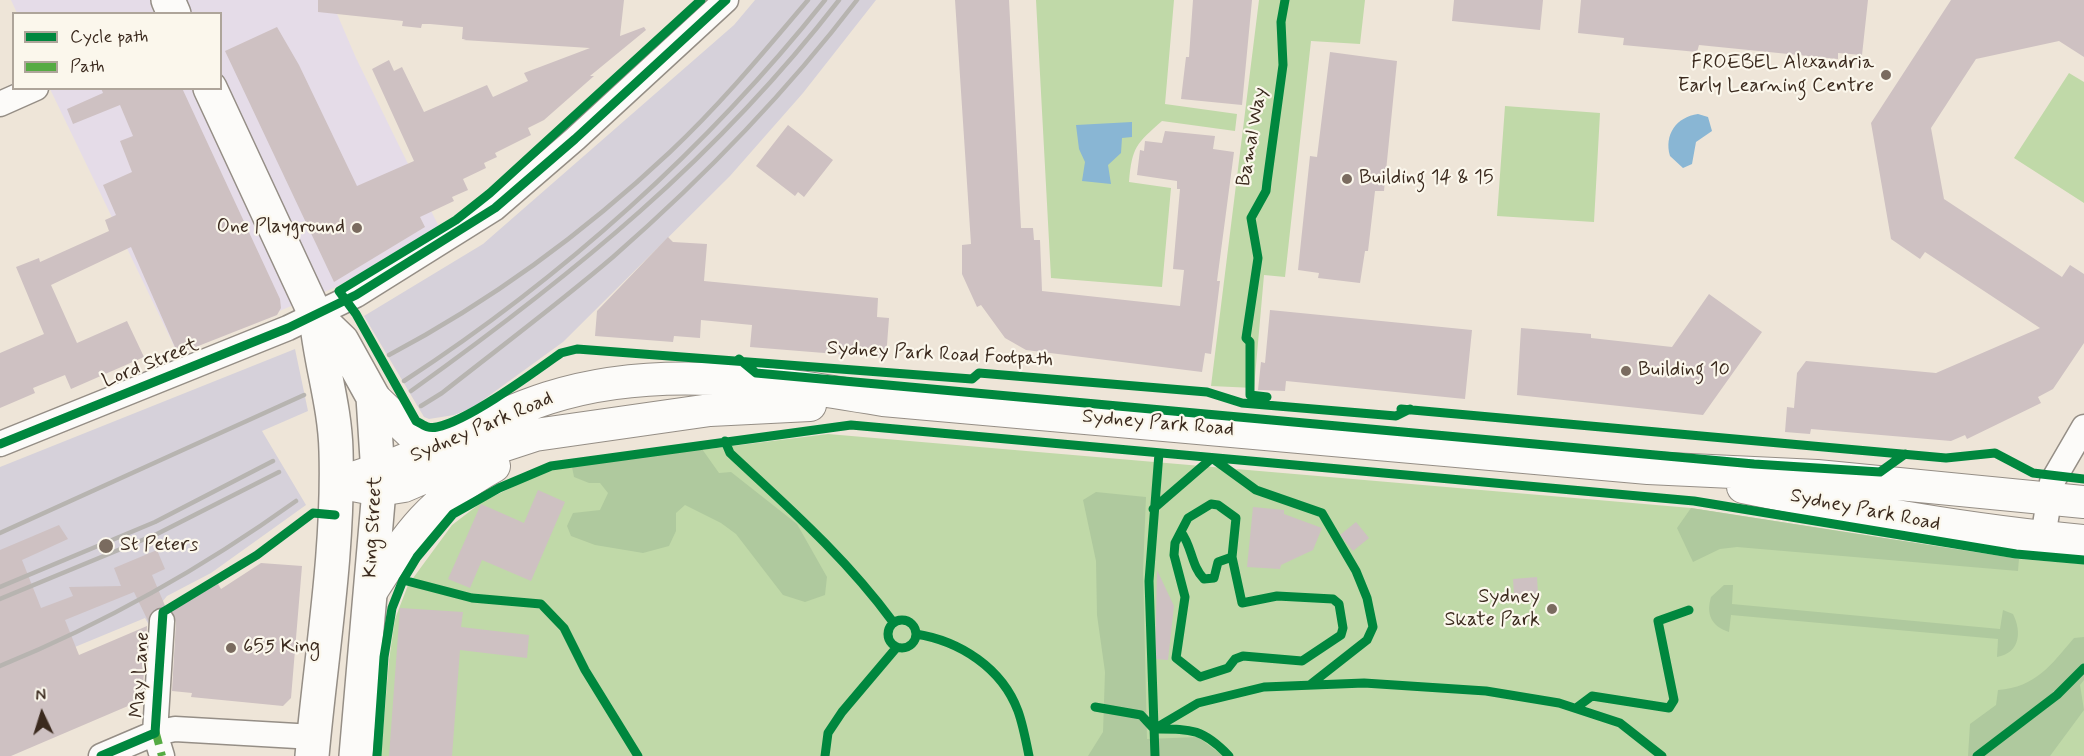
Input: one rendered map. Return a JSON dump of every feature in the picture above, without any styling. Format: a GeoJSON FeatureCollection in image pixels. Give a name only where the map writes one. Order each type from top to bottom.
{"type":"FeatureCollection","features":[{"type":"Feature","properties":{"kind":"highway","name":"King Street"},"geometry":{"type":"LineString","coordinates":[[211,90],[316,316],[320,353],[332,401],[336,483],[313,746]]}},
{"type":"Feature","properties":{"kind":"highway","name":"King Street"},"geometry":{"type":"LineString","coordinates":[[316,316],[342,341],[373,398],[378,480],[371,592],[356,756]]}},
{"type":"Feature","properties":{"kind":"main road","name":"Sydney Park Road"},"geometry":{"type":"LineString","coordinates":[[378,480],[435,446],[516,409],[550,397],[626,381],[662,378],[818,389],[883,400],[1648,468],[1796,474],[2084,502]]}},
{"type":"Feature","properties":{"kind":"main road"},"geometry":{"type":"LineString","coordinates":[[373,398],[416,438],[435,446]]}},
{"type":"Feature","properties":{"kind":"main road","name":"Sydney Park Road"},"geometry":{"type":"LineString","coordinates":[[336,483],[378,480],[405,486],[526,437],[710,410],[883,400]]}},
{"type":"Feature","properties":{"kind":"main road","name":"Sydney Park Road"},"geometry":{"type":"LineString","coordinates":[[371,592],[416,526],[440,501],[494,466],[581,429]]}},
{"type":"Feature","properties":{"kind":"main road","name":"Sydney Park Road"},"geometry":{"type":"LineString","coordinates":[[1648,468],[1908,520],[2082,541]]}},
{"type":"Feature","properties":{"kind":"street","name":"Lord Street"},"geometry":{"type":"LineString","coordinates":[[0,444],[316,316],[356,295],[495,208],[575,139],[726,0]]}},
{"type":"Feature","properties":{"kind":"street"},"geometry":{"type":"LineString","coordinates":[[0,104],[32,90]]}},
{"type":"Feature","properties":{"kind":"street"},"geometry":{"type":"LineString","coordinates":[[2043,537],[2052,482],[2084,427]]}},
{"type":"Feature","properties":{"kind":"street"},"geometry":{"type":"LineString","coordinates":[[2082,541],[2084,508]]}},
{"type":"Feature","properties":{"kind":"street","name":"May Lane"},"geometry":{"type":"LineString","coordinates":[[162,621],[155,733],[162,756]]}},
{"type":"Feature","properties":{"kind":"street"},"geometry":{"type":"LineString","coordinates":[[101,756],[155,733],[175,729],[313,746]]}},
{"type":"Feature","properties":{"kind":"shaded area"},"geometry":{"type":"Polygon","coordinates":[[[11,0],[331,0],[356,58],[440,229],[336,287],[178,354],[50,90],[222,90],[222,12],[17,12],[11,0]]]}},
{"type":"Feature","properties":{"kind":"shaded area"},"geometry":{"type":"Polygon","coordinates":[[[755,0],[876,0],[803,93],[730,176],[563,342],[472,408],[454,415],[429,419],[424,417],[364,316],[483,244],[734,25],[755,0]]]}},
{"type":"Feature","properties":{"kind":"shaded area"},"geometry":{"type":"Polygon","coordinates":[[[295,349],[308,411],[262,431],[306,505],[211,573],[167,596],[158,607],[154,634],[145,618],[0,678],[0,467],[295,349]]]}},
{"type":"Feature","properties":{"kind":"green space"},"geometry":{"type":"Polygon","coordinates":[[[1036,0],[1174,0],[1165,104],[1237,114],[1235,131],[1162,121],[1146,135],[1134,153],[1129,182],[1171,188],[1162,287],[1051,278],[1036,0]]]}},
{"type":"Feature","properties":{"kind":"green space"},"geometry":{"type":"Polygon","coordinates":[[[1259,0],[1365,0],[1360,44],[1311,41],[1285,277],[1264,275],[1254,388],[1211,386],[1259,0]]]}},
{"type":"Feature","properties":{"kind":"green space"},"geometry":{"type":"Polygon","coordinates":[[[2069,73],[2084,82],[2084,203],[2014,158],[2069,73]]]}},
{"type":"Feature","properties":{"kind":"green space"},"geometry":{"type":"Polygon","coordinates":[[[1505,106],[1600,113],[1594,222],[1497,216],[1505,106]]]}},
{"type":"Feature","properties":{"kind":"green space"},"geometry":{"type":"Polygon","coordinates":[[[828,434],[1691,508],[2019,559],[2084,564],[2084,756],[381,756],[389,660],[395,619],[408,585],[452,525],[482,502],[549,469],[828,434]]]}},
{"type":"Feature","properties":{"kind":"green space"},"geometry":{"type":"Polygon","coordinates":[[[702,449],[719,473],[731,472],[797,524],[827,577],[825,595],[805,602],[783,595],[736,534],[721,523],[685,505],[676,513],[676,531],[669,546],[643,553],[595,545],[571,536],[567,526],[573,513],[600,510],[608,493],[600,483],[589,483],[574,477],[572,467],[702,449]]]}},
{"type":"Feature","properties":{"kind":"green space"},"geometry":{"type":"Polygon","coordinates":[[[1096,492],[1146,497],[1143,571],[1147,739],[1198,737],[1223,756],[1088,756],[1103,732],[1105,672],[1097,615],[1096,561],[1083,500],[1096,492]]]}},
{"type":"Feature","properties":{"kind":"green space"},"geometry":{"type":"Polygon","coordinates":[[[1691,508],[2019,559],[2018,571],[1737,547],[1720,549],[1693,562],[1677,528],[1691,508]]]}},
{"type":"Feature","properties":{"kind":"green space"},"geometry":{"type":"Polygon","coordinates":[[[1724,585],[1733,585],[1732,604],[2000,629],[2003,610],[2013,614],[2018,628],[2017,641],[2005,655],[1997,657],[1998,639],[1731,615],[1729,632],[1714,623],[1709,609],[1711,597],[1724,585]]]}},
{"type":"Feature","properties":{"kind":"green space"},"geometry":{"type":"Polygon","coordinates":[[[2084,637],[2084,680],[2080,685],[2084,710],[2050,756],[1968,756],[1970,724],[1996,705],[1998,690],[2011,688],[2033,679],[2050,666],[2074,638],[2084,637]]]}},
{"type":"Feature","properties":{"kind":"water"},"geometry":{"type":"Polygon","coordinates":[[[1698,114],[1708,117],[1712,131],[1696,142],[1692,164],[1683,168],[1670,156],[1670,134],[1678,123],[1698,114]]]}},
{"type":"Feature","properties":{"kind":"water"},"geometry":{"type":"Polygon","coordinates":[[[1132,122],[1132,137],[1122,138],[1121,153],[1108,165],[1111,184],[1082,181],[1085,162],[1079,149],[1076,125],[1132,122]]]}},
{"type":"Feature","properties":{"kind":"building"},"geometry":{"type":"Polygon","coordinates":[[[318,0],[624,0],[620,36],[644,27],[646,30],[590,76],[594,76],[544,120],[528,128],[531,135],[495,153],[497,157],[484,163],[486,168],[463,179],[468,190],[452,197],[454,201],[420,217],[425,227],[334,282],[225,51],[277,27],[299,65],[357,186],[414,161],[372,69],[389,60],[394,71],[402,67],[424,112],[487,85],[493,97],[528,81],[524,73],[590,48],[463,40],[466,39],[462,39],[463,27],[422,24],[421,28],[402,26],[403,21],[318,12],[318,0]]]}},
{"type":"Feature","properties":{"kind":"building"},"geometry":{"type":"Polygon","coordinates":[[[955,0],[1009,0],[1021,228],[1033,228],[1034,240],[1040,240],[1042,291],[1180,306],[1184,270],[1173,269],[1180,189],[1177,189],[1177,181],[1137,175],[1140,150],[1144,151],[1145,141],[1162,143],[1165,131],[1215,136],[1213,149],[1234,152],[1217,281],[1220,281],[1211,354],[1205,353],[1202,372],[1026,350],[1005,338],[981,305],[977,307],[962,274],[962,245],[971,244],[955,0]]]}},
{"type":"Feature","properties":{"kind":"building"},"geometry":{"type":"Polygon","coordinates":[[[1193,0],[1252,0],[1242,105],[1181,99],[1186,57],[1189,57],[1193,0]]]}},
{"type":"Feature","properties":{"kind":"building"},"geometry":{"type":"Polygon","coordinates":[[[1454,0],[1543,0],[1540,30],[1452,21],[1454,0]]]}},
{"type":"Feature","properties":{"kind":"building"},"geometry":{"type":"Polygon","coordinates":[[[1581,0],[1868,0],[1862,55],[1838,53],[1838,59],[1699,45],[1697,52],[1623,45],[1624,38],[1578,33],[1581,0]]]}},
{"type":"Feature","properties":{"kind":"building"},"geometry":{"type":"Polygon","coordinates":[[[1951,0],[2084,0],[2084,57],[2059,41],[1976,59],[1931,128],[1944,199],[2062,277],[2070,265],[2084,274],[2084,343],[2053,389],[2038,397],[2041,403],[1967,439],[1965,435],[1951,441],[1811,429],[1810,434],[1785,432],[1787,407],[1794,408],[1797,373],[1806,361],[1936,373],[2040,328],[1925,252],[1920,259],[1891,239],[1871,123],[1951,0]]]}},
{"type":"Feature","properties":{"kind":"building","name":"Building 14 & 15"},"geometry":{"type":"Polygon","coordinates":[[[1330,52],[1397,61],[1384,191],[1375,191],[1368,251],[1365,251],[1360,283],[1318,278],[1319,273],[1298,270],[1310,156],[1317,157],[1330,52]]]}},
{"type":"Feature","properties":{"kind":"building"},"geometry":{"type":"Polygon","coordinates":[[[102,90],[183,90],[280,299],[281,308],[277,315],[178,354],[131,247],[51,285],[77,343],[127,321],[144,357],[71,389],[65,375],[33,388],[35,393],[0,408],[0,353],[44,334],[16,267],[39,258],[40,262],[109,231],[105,220],[116,215],[103,185],[132,172],[120,141],[133,136],[120,105],[73,124],[67,109],[103,93],[102,90]]]}},
{"type":"Feature","properties":{"kind":"building"},"geometry":{"type":"Polygon","coordinates":[[[788,125],[833,160],[804,197],[798,192],[795,196],[756,166],[788,125]]]}},
{"type":"Feature","properties":{"kind":"building"},"geometry":{"type":"Polygon","coordinates":[[[668,237],[673,242],[707,244],[704,281],[878,298],[877,317],[889,318],[886,358],[750,347],[752,325],[701,320],[700,338],[674,336],[673,342],[595,336],[597,311],[668,237]]]}},
{"type":"Feature","properties":{"kind":"building","name":"Building 10"},"geometry":{"type":"Polygon","coordinates":[[[1709,294],[1762,332],[1703,415],[1517,395],[1521,328],[1591,334],[1591,338],[1672,347],[1709,294]]]}},
{"type":"Feature","properties":{"kind":"building"},"geometry":{"type":"Polygon","coordinates":[[[1270,310],[1472,330],[1465,399],[1286,381],[1285,391],[1258,390],[1261,362],[1265,363],[1270,310]]]}},
{"type":"Feature","properties":{"kind":"building"},"geometry":{"type":"Polygon","coordinates":[[[538,490],[565,502],[531,581],[482,560],[470,588],[448,579],[481,504],[524,523],[538,490]]]}},
{"type":"Feature","properties":{"kind":"building"},"geometry":{"type":"Polygon","coordinates":[[[1253,507],[1284,510],[1284,514],[1322,528],[1313,550],[1281,565],[1280,569],[1247,567],[1253,507]]]}},
{"type":"Feature","properties":{"kind":"building"},"geometry":{"type":"Polygon","coordinates":[[[1356,522],[1369,538],[1353,551],[1340,535],[1356,522]]]}},
{"type":"Feature","properties":{"kind":"building"},"geometry":{"type":"Polygon","coordinates":[[[59,525],[68,539],[22,560],[41,608],[73,596],[69,587],[121,586],[114,568],[157,550],[165,569],[152,575],[166,608],[155,609],[148,621],[134,592],[65,620],[79,655],[147,626],[142,700],[11,756],[0,756],[0,550],[59,525]]]}},
{"type":"Feature","properties":{"kind":"building","name":"655 King"},"geometry":{"type":"Polygon","coordinates":[[[261,563],[302,566],[291,698],[283,706],[191,697],[192,693],[172,691],[176,622],[171,611],[218,584],[221,589],[261,563]]]}},
{"type":"Feature","properties":{"kind":"building"},"geometry":{"type":"Polygon","coordinates":[[[1157,570],[1174,606],[1168,660],[1155,659],[1157,570]]]}},
{"type":"Feature","properties":{"kind":"building"},"geometry":{"type":"Polygon","coordinates":[[[1537,577],[1538,594],[1514,595],[1513,579],[1537,577]]]}},
{"type":"Feature","properties":{"kind":"building"},"geometry":{"type":"Polygon","coordinates":[[[400,608],[463,612],[461,627],[529,635],[527,658],[460,650],[452,756],[389,756],[400,608]]]}},
{"type":"Feature","properties":{"kind":"railway"},"geometry":{"type":"LineString","coordinates":[[389,355],[501,288],[605,209],[670,152],[706,116],[808,0]]}},
{"type":"Feature","properties":{"kind":"railway"},"geometry":{"type":"LineString","coordinates":[[404,381],[520,299],[630,207],[732,107],[780,55],[825,0]]}},
{"type":"Feature","properties":{"kind":"railway"},"geometry":{"type":"LineString","coordinates":[[411,391],[529,303],[640,212],[743,112],[792,58],[839,0]]}},
{"type":"Feature","properties":{"kind":"railway"},"geometry":{"type":"LineString","coordinates":[[421,406],[442,393],[550,309],[646,228],[772,102],[857,0]]}},
{"type":"Feature","properties":{"kind":"railway"},"geometry":{"type":"LineString","coordinates":[[0,533],[304,395]]}},
{"type":"Feature","properties":{"kind":"railway"},"geometry":{"type":"LineString","coordinates":[[0,587],[155,522],[273,461]]}},
{"type":"Feature","properties":{"kind":"railway"},"geometry":{"type":"LineString","coordinates":[[0,599],[157,534],[279,472]]}},
{"type":"Feature","properties":{"kind":"railway"},"geometry":{"type":"LineString","coordinates":[[0,666],[78,631],[153,592],[226,549],[296,501]]}},
{"type":"Feature","properties":{"kind":"marked path"},"geometry":{"type":"LineString","coordinates":[[155,730],[162,756]]}},
{"type":"Feature","properties":{"kind":"cycle path","name":"Sydney Park Road Footpath"},"geometry":{"type":"LineString","coordinates":[[701,0],[490,193],[456,220],[339,291],[356,314],[416,421],[426,426],[437,427],[466,416],[561,353],[577,349],[972,379],[979,373],[1207,392],[1242,403],[1396,416],[1410,409]]}},
{"type":"Feature","properties":{"kind":"cycle path"},"geometry":{"type":"LineString","coordinates":[[0,444],[288,328],[356,295],[495,208],[575,139],[726,0]]}},
{"type":"Feature","properties":{"kind":"cycle path","name":"Bamal Way"},"geometry":{"type":"LineString","coordinates":[[1267,397],[1250,395],[1250,342],[1246,338],[1258,258],[1251,218],[1266,191],[1283,65],[1281,22],[1285,0]]}},
{"type":"Feature","properties":{"kind":"cycle path"},"geometry":{"type":"LineString","coordinates":[[739,359],[756,373],[1754,464],[1880,472],[1905,454]]}},
{"type":"Feature","properties":{"kind":"cycle path"},"geometry":{"type":"LineString","coordinates":[[1401,409],[1946,458],[1995,453],[2033,473],[2084,479]]}},
{"type":"Feature","properties":{"kind":"cycle path"},"geometry":{"type":"LineString","coordinates":[[377,756],[384,657],[392,608],[403,580],[417,557],[453,514],[499,488],[551,466],[851,425],[1694,501],[2016,554],[2084,560]]}},
{"type":"Feature","properties":{"kind":"cycle path"},"geometry":{"type":"LineString","coordinates":[[725,441],[730,453],[836,554],[893,622]]}},
{"type":"Feature","properties":{"kind":"cycle path"},"geometry":{"type":"LineString","coordinates":[[1155,756],[1149,581],[1159,453]]}},
{"type":"Feature","properties":{"kind":"cycle path"},"geometry":{"type":"LineString","coordinates":[[1212,458],[1256,490],[1322,513],[1356,571],[1367,598],[1373,627],[1367,640],[1311,684]]}},
{"type":"Feature","properties":{"kind":"cycle path"},"geometry":{"type":"LineString","coordinates":[[1153,509],[1212,458]]}},
{"type":"Feature","properties":{"kind":"cycle path"},"geometry":{"type":"LineString","coordinates":[[1211,504],[1218,505],[1236,518],[1232,557],[1242,603],[1277,596],[1333,599],[1339,604],[1343,628],[1341,635],[1302,661],[1243,656],[1235,659],[1228,668],[1200,677],[1176,658],[1185,597],[1174,555],[1175,543],[1188,518],[1211,504]]}},
{"type":"Feature","properties":{"kind":"cycle path"},"geometry":{"type":"LineString","coordinates":[[101,756],[155,733],[163,612],[257,555],[313,513],[335,515]]}},
{"type":"Feature","properties":{"kind":"cycle path"},"geometry":{"type":"LineString","coordinates":[[1181,532],[1196,568],[1204,579],[1214,578],[1218,562],[1232,557]]}},
{"type":"Feature","properties":{"kind":"cycle path"},"geometry":{"type":"LineString","coordinates":[[403,580],[472,598],[541,604],[564,628],[585,670],[638,756]]}},
{"type":"Feature","properties":{"kind":"cycle path"},"geometry":{"type":"LineString","coordinates":[[1576,708],[1592,696],[1669,708],[1674,700],[1658,621],[1689,610]]}},
{"type":"Feature","properties":{"kind":"cycle path"},"geometry":{"type":"LineString","coordinates":[[902,620],[912,624],[916,634],[912,644],[902,648],[892,644],[888,634],[892,624],[902,620]]}},
{"type":"Feature","properties":{"kind":"cycle path"},"geometry":{"type":"LineString","coordinates":[[916,634],[963,650],[978,659],[1002,682],[1018,711],[1029,756]]}},
{"type":"Feature","properties":{"kind":"cycle path"},"geometry":{"type":"LineString","coordinates":[[825,756],[828,733],[842,712],[897,647]]}},
{"type":"Feature","properties":{"kind":"cycle path"},"geometry":{"type":"LineString","coordinates":[[1977,756],[2057,695],[2084,668]]}},
{"type":"Feature","properties":{"kind":"cycle path"},"geometry":{"type":"LineString","coordinates":[[1154,729],[1198,703],[1264,687],[1364,683],[1486,691],[1559,703],[1620,723],[1662,756]]}},
{"type":"Feature","properties":{"kind":"cycle path"},"geometry":{"type":"LineString","coordinates":[[1095,707],[1141,715],[1154,729],[1195,732],[1211,740],[1229,756]]}},
{"type":"Feature","properties":{"kind":"place","name":"FROEBEL Alexandria Early Learning Centre"},"geometry":{"type":"Point","coordinates":[1886,75]}},
{"type":"Feature","properties":{"kind":"place","name":"Building 14 & 15"},"geometry":{"type":"Point","coordinates":[1347,179]}},
{"type":"Feature","properties":{"kind":"place","name":"One Playground"},"geometry":{"type":"Point","coordinates":[357,228]}},
{"type":"Feature","properties":{"kind":"place","name":"Building 10"},"geometry":{"type":"Point","coordinates":[1626,371]}},
{"type":"Feature","properties":{"kind":"place","name":"St Peters"},"geometry":{"type":"Point","coordinates":[106,546]}},
{"type":"Feature","properties":{"kind":"place","name":"Sydney Skate Park"},"geometry":{"type":"Point","coordinates":[1552,609]}},
{"type":"Feature","properties":{"kind":"place","name":"655 King"},"geometry":{"type":"Point","coordinates":[231,648]}}]}
